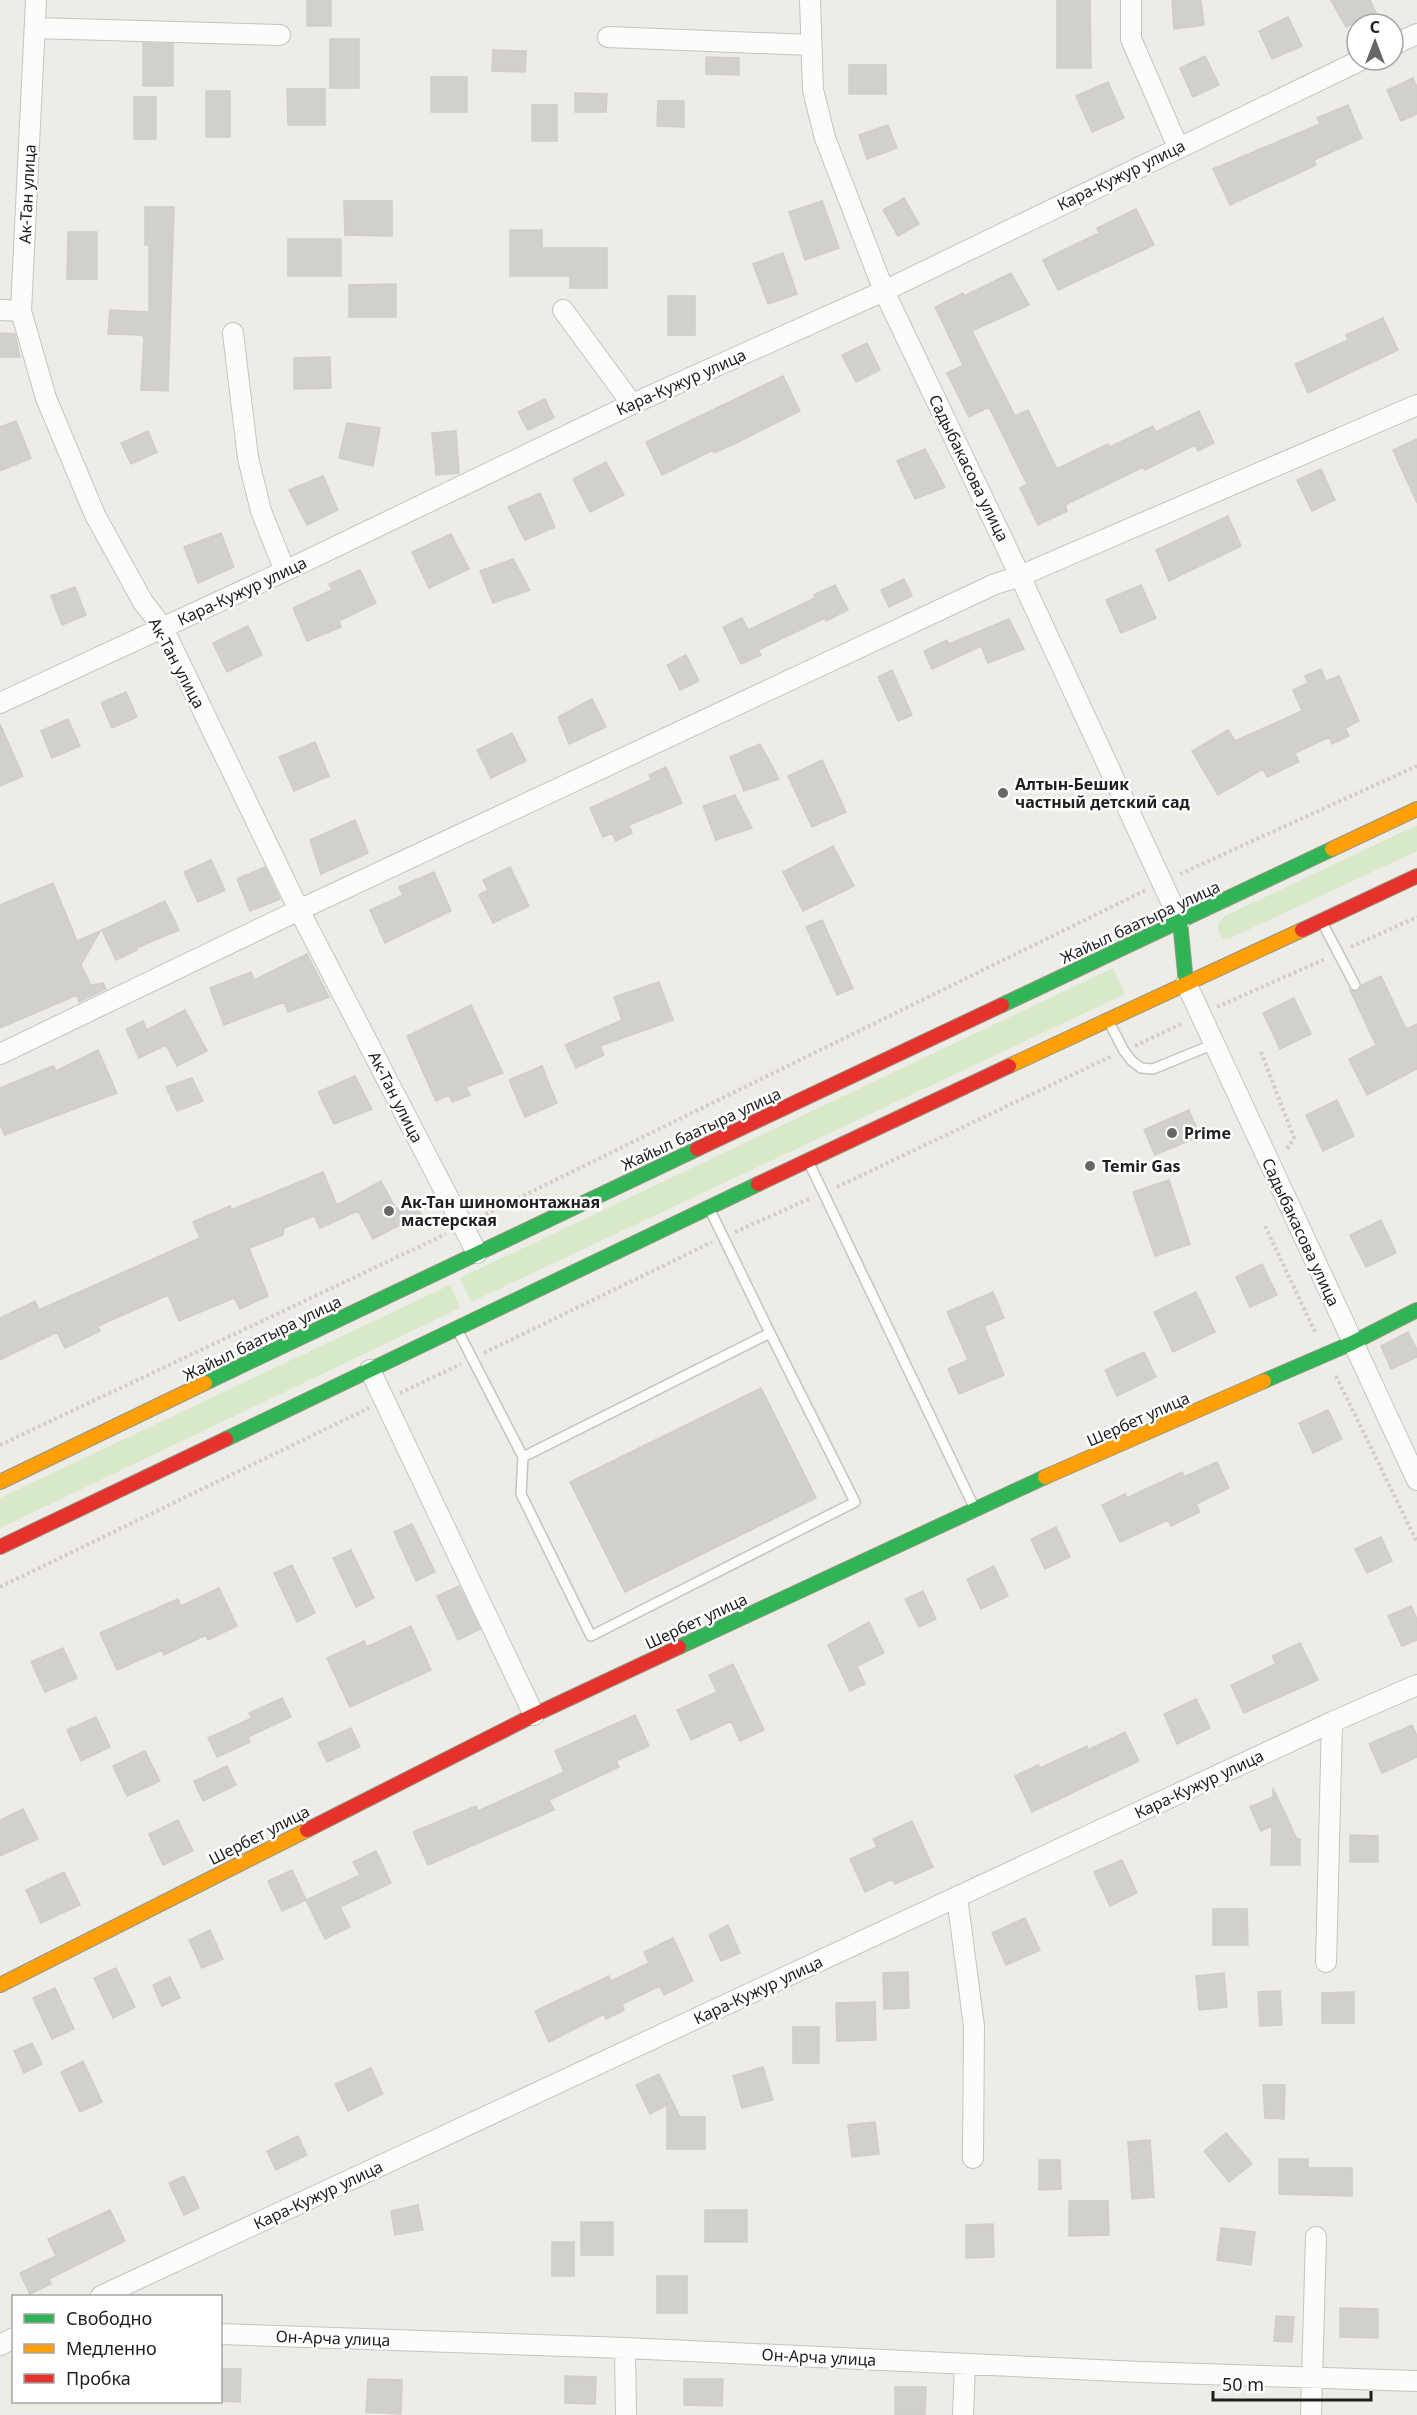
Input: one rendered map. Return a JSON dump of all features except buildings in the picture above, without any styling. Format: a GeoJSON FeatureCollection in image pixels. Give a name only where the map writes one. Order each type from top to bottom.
{"type":"FeatureCollection","features":[{"type":"Feature","properties":{"kind":"main road","name":"Жайыл баатыра улица"},"geometry":{"type":"LineString","coordinates":[[0,1482],[477,1253],[1417,809]]}},
{"type":"Feature","properties":{"kind":"main road"},"geometry":{"type":"LineString","coordinates":[[0,1548],[807,1160],[1320,919],[1417,876]]}},
{"type":"Feature","properties":{"kind":"main road"},"geometry":{"type":"LineString","coordinates":[[1180,921],[1186,983]]}},
{"type":"Feature","properties":{"kind":"main road","name":"Шербет улица"},"geometry":{"type":"LineString","coordinates":[[0,1985],[534,1715],[975,1508],[1352,1343],[1417,1310]]}},
{"type":"Feature","properties":{"kind":"street","name":"Ак-Тан улица"},"geometry":{"type":"LineString","coordinates":[[36,0],[21,311],[46,398],[95,515],[143,602],[163,628],[299,910],[477,1253]]}},
{"type":"Feature","properties":{"kind":"street","name":"Садыбакасова улица"},"geometry":{"type":"LineString","coordinates":[[810,0],[813,90],[825,138],[884,291],[1020,576],[1180,921]]}},
{"type":"Feature","properties":{"kind":"street"},"geometry":{"type":"LineString","coordinates":[[1131,0],[1131,39],[1178,147]]}},
{"type":"Feature","properties":{"kind":"street"},"geometry":{"type":"LineString","coordinates":[[35,28],[280,35]]}},
{"type":"Feature","properties":{"kind":"street"},"geometry":{"type":"LineString","coordinates":[[608,37],[811,45]]}},
{"type":"Feature","properties":{"kind":"street","name":"Кара-Кужур улица"},"geometry":{"type":"LineString","coordinates":[[0,703],[285,571],[632,404],[884,291],[1345,68]]}},
{"type":"Feature","properties":{"kind":"street"},"geometry":{"type":"LineString","coordinates":[[0,310],[21,311]]}},
{"type":"Feature","properties":{"kind":"street"},"geometry":{"type":"LineString","coordinates":[[563,310],[632,404]]}},
{"type":"Feature","properties":{"kind":"street"},"geometry":{"type":"LineString","coordinates":[[233,333],[248,458],[261,511],[285,571]]}},
{"type":"Feature","properties":{"kind":"street"},"geometry":{"type":"LineString","coordinates":[[0,1054],[299,910],[995,584],[1020,576],[1417,405]]}},
{"type":"Feature","properties":{"kind":"street","name":"Садыбакасова улица"},"geometry":{"type":"LineString","coordinates":[[1186,983],[1417,1480]]}},
{"type":"Feature","properties":{"kind":"street"},"geometry":{"type":"LineString","coordinates":[[370,1370],[534,1715]]}},
{"type":"Feature","properties":{"kind":"street","name":"Кара-Кужур улица"},"geometry":{"type":"LineString","coordinates":[[103,2295],[1332,1722],[1417,1686]]}},
{"type":"Feature","properties":{"kind":"street"},"geometry":{"type":"LineString","coordinates":[[1326,1962],[1332,1722]]}},
{"type":"Feature","properties":{"kind":"street"},"geometry":{"type":"LineString","coordinates":[[957,1897],[974,2026],[973,2158]]}},
{"type":"Feature","properties":{"kind":"street"},"geometry":{"type":"LineString","coordinates":[[1311,2415],[1316,2237]]}},
{"type":"Feature","properties":{"kind":"street","name":"Он-Арча улица"},"geometry":{"type":"LineString","coordinates":[[222,2334],[625,2348],[1140,2372],[1417,2381]]}},
{"type":"Feature","properties":{"kind":"street"},"geometry":{"type":"LineString","coordinates":[[625,2348],[626,2415]]}},
{"type":"Feature","properties":{"kind":"street"},"geometry":{"type":"LineString","coordinates":[[963,2415],[965,2364]]}},
{"type":"Feature","properties":{"kind":"lane"},"geometry":{"type":"LineString","coordinates":[[1320,919],[1356,985]]}},
{"type":"Feature","properties":{"kind":"lane"},"geometry":{"type":"LineString","coordinates":[[1108,1019],[1124,1051],[1142,1068],[1153,1070],[1214,1044]]}},
{"type":"Feature","properties":{"kind":"lane"},"geometry":{"type":"LineString","coordinates":[[807,1160],[975,1508]]}},
{"type":"Feature","properties":{"kind":"lane"},"geometry":{"type":"LineString","coordinates":[[457,1328],[523,1457],[521,1494],[591,1636],[855,1502],[709,1207]]}},
{"type":"Feature","properties":{"kind":"lane"},"geometry":{"type":"LineString","coordinates":[[523,1457],[770,1333]]}},
{"type":"Feature","properties":{"kind":"path"},"geometry":{"type":"LineString","coordinates":[[0,1445],[463,1226],[1162,882],[1417,766]]}},
{"type":"Feature","properties":{"kind":"path"},"geometry":{"type":"LineString","coordinates":[[0,1587],[724,1237],[823,1193],[1200,1015],[1417,917]]}},
{"type":"Feature","properties":{"kind":"path"},"geometry":{"type":"LineString","coordinates":[[1261,1052],[1294,1138],[1286,1152]]}},
{"type":"Feature","properties":{"kind":"path"},"geometry":{"type":"LineString","coordinates":[[1265,1226],[1319,1340]]}},
{"type":"Feature","properties":{"kind":"path"},"geometry":{"type":"LineString","coordinates":[[1332,1367],[1417,1542]]}},
{"type":"Feature","properties":{"kind":"green space"},"geometry":{"type":"Polygon","coordinates":[[[1417,825],[1417,851],[1228,939],[1222,938],[1218,931],[1218,923],[1225,916],[1417,825]]]}},
{"type":"Feature","properties":{"kind":"green space"},"geometry":{"type":"Polygon","coordinates":[[[1113,968],[1125,994],[471,1302],[460,1278],[1113,968]]]}},
{"type":"Feature","properties":{"kind":"green space"},"geometry":{"type":"Polygon","coordinates":[[[450,1285],[460,1308],[0,1528],[0,1498],[450,1285]]]}},
{"type":"Feature","properties":{"kind":"traffic: fast"},"geometry":{"type":"LineString","coordinates":[[1002,1005],[1332,849]]}},
{"type":"Feature","properties":{"kind":"traffic: fast"},"geometry":{"type":"LineString","coordinates":[[1180,921],[1186,983]]}},
{"type":"Feature","properties":{"kind":"traffic: fast"},"geometry":{"type":"LineString","coordinates":[[205,1383],[697,1149]]}},
{"type":"Feature","properties":{"kind":"traffic: fast"},"geometry":{"type":"LineString","coordinates":[[226,1439],[758,1184]]}},
{"type":"Feature","properties":{"kind":"traffic: fast"},"geometry":{"type":"LineString","coordinates":[[1264,1381],[1352,1343],[1417,1310]]}},
{"type":"Feature","properties":{"kind":"traffic: fast"},"geometry":{"type":"LineString","coordinates":[[679,1647],[1045,1477]]}},
{"type":"Feature","properties":{"kind":"traffic: slow"},"geometry":{"type":"LineString","coordinates":[[1332,849],[1417,809]]}},
{"type":"Feature","properties":{"kind":"traffic: slow"},"geometry":{"type":"LineString","coordinates":[[1009,1066],[1302,930]]}},
{"type":"Feature","properties":{"kind":"traffic: slow"},"geometry":{"type":"LineString","coordinates":[[1045,1477],[1264,1381]]}},
{"type":"Feature","properties":{"kind":"traffic: slow"},"geometry":{"type":"LineString","coordinates":[[0,1482],[205,1383]]}},
{"type":"Feature","properties":{"kind":"traffic: slow"},"geometry":{"type":"LineString","coordinates":[[0,1985],[307,1830]]}},
{"type":"Feature","properties":{"kind":"traffic: jam"},"geometry":{"type":"LineString","coordinates":[[1302,930],[1417,876]]}},
{"type":"Feature","properties":{"kind":"traffic: jam"},"geometry":{"type":"LineString","coordinates":[[697,1149],[1002,1005]]}},
{"type":"Feature","properties":{"kind":"traffic: jam"},"geometry":{"type":"LineString","coordinates":[[758,1184],[1009,1066]]}},
{"type":"Feature","properties":{"kind":"traffic: jam"},"geometry":{"type":"LineString","coordinates":[[0,1547],[226,1439]]}},
{"type":"Feature","properties":{"kind":"traffic: jam"},"geometry":{"type":"LineString","coordinates":[[307,1830],[534,1715],[679,1647]]}},
{"type":"Feature","properties":{"kind":"place","name":"Алтын-Бешик частный детский сад"},"geometry":{"type":"Point","coordinates":[1003,793]}},
{"type":"Feature","properties":{"kind":"place","name":"Prime"},"geometry":{"type":"Point","coordinates":[1172,1133]}},
{"type":"Feature","properties":{"kind":"place","name":"Temir Gas"},"geometry":{"type":"Point","coordinates":[1090,1166]}},
{"type":"Feature","properties":{"kind":"place","name":"Ак-Тан шиномонтажная мастерская"},"geometry":{"type":"Point","coordinates":[389,1211]}}]}
